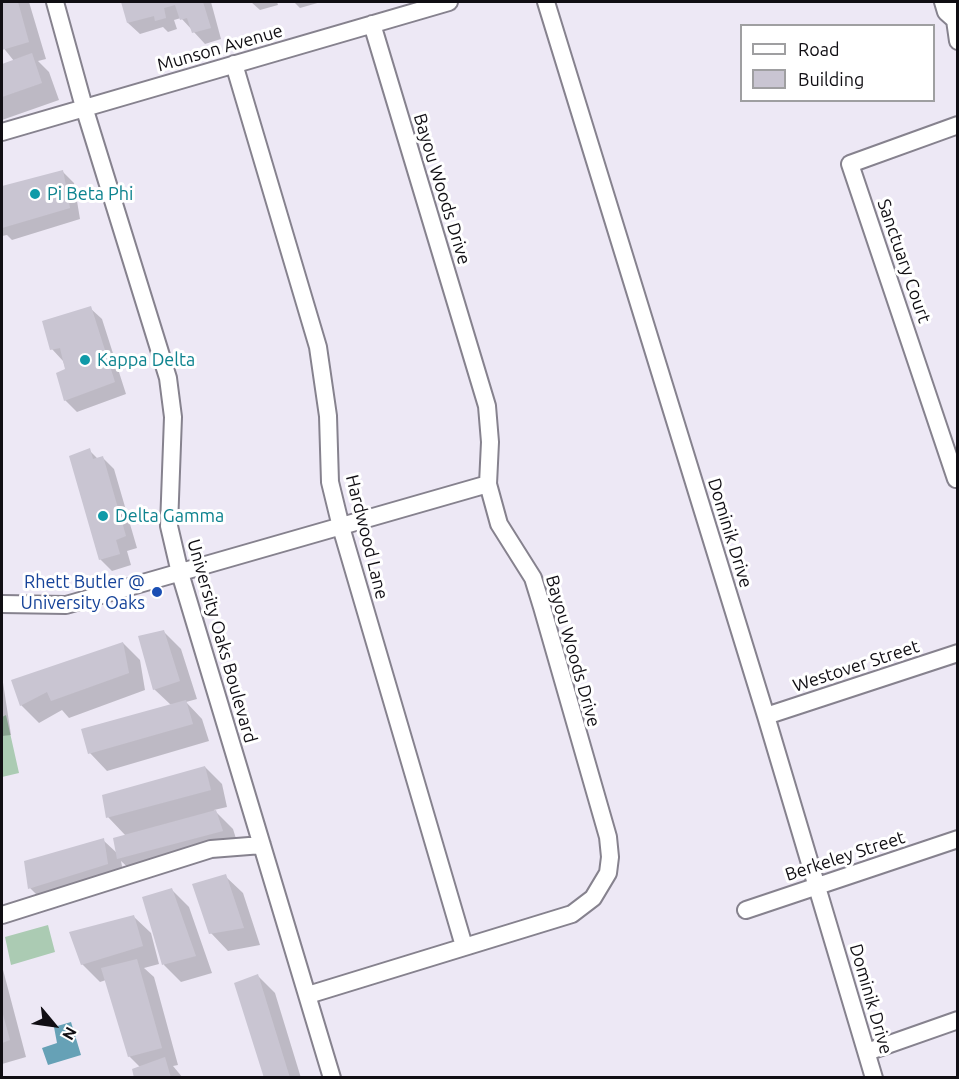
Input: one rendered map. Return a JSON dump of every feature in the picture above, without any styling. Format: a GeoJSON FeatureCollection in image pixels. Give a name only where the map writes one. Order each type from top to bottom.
{"type":"FeatureCollection","features":[{"type":"Feature","properties":{"kind":"street","name":"University Oaks Boulevard"},"geometry":{"type":"LineString","coordinates":[[55,2],[84,107],[168,378],[173,417],[169,526],[180,573],[332,1077]]}},
{"type":"Feature","properties":{"kind":"street","name":"Munson Avenue"},"geometry":{"type":"LineString","coordinates":[[2,132],[449,2]]}},
{"type":"Feature","properties":{"kind":"street","name":"Dominik Drive"},"geometry":{"type":"LineString","coordinates":[[546,2],[818,885],[874,1077]]}},
{"type":"Feature","properties":{"kind":"street"},"geometry":{"type":"LineString","coordinates":[[943,2],[946,12],[955,20]]}},
{"type":"Feature","properties":{"kind":"street"},"geometry":{"type":"LineString","coordinates":[[957,2],[955,20],[957,41]]}},
{"type":"Feature","properties":{"kind":"street","name":"Bayou Woods Drive"},"geometry":{"type":"LineString","coordinates":[[308,995],[572,914],[593,898],[608,873],[610,857],[608,837],[542,607],[532,578],[499,524],[488,484],[490,442],[487,406],[372,24]]}},
{"type":"Feature","properties":{"kind":"street","name":"Hardwood Lane"},"geometry":{"type":"LineString","coordinates":[[234,64],[318,347],[328,416],[330,482],[340,527],[464,946]]}},
{"type":"Feature","properties":{"kind":"street","name":"Sanctuary Court"},"geometry":{"type":"LineString","coordinates":[[956,479],[850,164],[957,125]]}},
{"type":"Feature","properties":{"kind":"street"},"geometry":{"type":"LineString","coordinates":[[2,604],[66,605],[488,484]]}},
{"type":"Feature","properties":{"kind":"street","name":"Westover Street"},"geometry":{"type":"LineString","coordinates":[[766,716],[957,653]]}},
{"type":"Feature","properties":{"kind":"street","name":"Berkeley Street"},"geometry":{"type":"LineString","coordinates":[[746,910],[957,839]]}},
{"type":"Feature","properties":{"kind":"street"},"geometry":{"type":"LineString","coordinates":[[2,915],[211,849],[262,845]]}},
{"type":"Feature","properties":{"kind":"street"},"geometry":{"type":"LineString","coordinates":[[867,1052],[957,1020]]}},
{"type":"Feature","properties":{"kind":"green space"},"geometry":{"type":"Polygon","coordinates":[[[6,715],[19,773],[2,777],[2,717],[6,715]]]}},
{"type":"Feature","properties":{"kind":"green space"},"geometry":{"type":"Polygon","coordinates":[[[48,925],[55,952],[11,965],[5,937],[48,925]]]}},
{"type":"Feature","properties":{"kind":"water"},"geometry":{"type":"Polygon","coordinates":[[[71,1022],[81,1055],[48,1065],[42,1048],[57,1043],[54,1027],[71,1022]]]}},
{"type":"Feature","properties":{"kind":"building"},"geometry":{"type":"Polygon","coordinates":[[[2,2],[18,2],[29,42],[2,50],[2,2]]]}},
{"type":"Feature","properties":{"kind":"building"},"geometry":{"type":"Polygon","coordinates":[[[121,2],[203,2],[211,28],[192,33],[187,18],[180,20],[175,5],[164,8],[166,18],[155,21],[154,16],[127,23],[121,2]]]}},
{"type":"Feature","properties":{"kind":"building"},"geometry":{"type":"Polygon","coordinates":[[[32,53],[42,83],[2,97],[2,64],[32,53]]]}},
{"type":"Feature","properties":{"kind":"building","name":"Pi Beta Phi"},"geometry":{"type":"Polygon","coordinates":[[[63,170],[70,208],[2,228],[2,186],[63,170]]]}},
{"type":"Feature","properties":{"kind":"building","name":"Kappa Delta"},"geometry":{"type":"Polygon","coordinates":[[[91,306],[115,382],[64,401],[56,373],[65,369],[60,348],[50,350],[42,321],[91,306]]]}},
{"type":"Feature","properties":{"kind":"building","name":"Delta Gamma"},"geometry":{"type":"Polygon","coordinates":[[[90,448],[93,459],[103,456],[126,536],[116,540],[120,554],[99,560],[69,456],[90,448]]]}},
{"type":"Feature","properties":{"kind":"building"},"geometry":{"type":"Polygon","coordinates":[[[164,630],[180,681],[153,690],[138,636],[164,630]]]}},
{"type":"Feature","properties":{"kind":"building"},"geometry":{"type":"Polygon","coordinates":[[[123,642],[129,673],[51,701],[47,692],[20,706],[11,680],[123,642]]]}},
{"type":"Feature","properties":{"kind":"building"},"geometry":{"type":"Polygon","coordinates":[[[186,700],[193,724],[88,754],[81,729],[186,700]]]}},
{"type":"Feature","properties":{"kind":"building"},"geometry":{"type":"Polygon","coordinates":[[[205,766],[211,790],[106,818],[102,795],[205,766]]]}},
{"type":"Feature","properties":{"kind":"building"},"geometry":{"type":"Polygon","coordinates":[[[216,810],[223,831],[117,859],[113,838],[216,810]]]}},
{"type":"Feature","properties":{"kind":"building"},"geometry":{"type":"Polygon","coordinates":[[[104,838],[108,864],[28,889],[24,861],[104,838]]]}},
{"type":"Feature","properties":{"kind":"building"},"geometry":{"type":"Polygon","coordinates":[[[226,874],[244,928],[209,934],[192,884],[226,874]]]}},
{"type":"Feature","properties":{"kind":"building"},"geometry":{"type":"Polygon","coordinates":[[[172,888],[196,956],[162,965],[142,897],[172,888]]]}},
{"type":"Feature","properties":{"kind":"building"},"geometry":{"type":"Polygon","coordinates":[[[134,915],[143,946],[81,965],[69,932],[134,915]]]}},
{"type":"Feature","properties":{"kind":"building"},"geometry":{"type":"Polygon","coordinates":[[[137,959],[162,1048],[128,1057],[101,968],[137,959]]]}},
{"type":"Feature","properties":{"kind":"building"},"geometry":{"type":"Polygon","coordinates":[[[258,974],[290,1078],[264,1078],[234,983],[258,974]]]}},
{"type":"Feature","properties":{"kind":"building"},"geometry":{"type":"Polygon","coordinates":[[[2,1011],[10,1040],[2,1043],[2,1011]]]}},
{"type":"Feature","properties":{"kind":"building"},"geometry":{"type":"Polygon","coordinates":[[[165,1057],[171,1078],[134,1078],[132,1069],[165,1057]]]}},
{"type":"Feature","properties":{"kind":"place","name":"Pi Beta Phi"},"geometry":{"type":"Point","coordinates":[35,194]}},
{"type":"Feature","properties":{"kind":"place","name":"Kappa Delta"},"geometry":{"type":"Point","coordinates":[85,360]}},
{"type":"Feature","properties":{"kind":"place","name":"Delta Gamma"},"geometry":{"type":"Point","coordinates":[103,516]}},
{"type":"Feature","properties":{"kind":"place","name":"Rhett Butler @ University Oaks"},"geometry":{"type":"Point","coordinates":[157,592]}}]}
